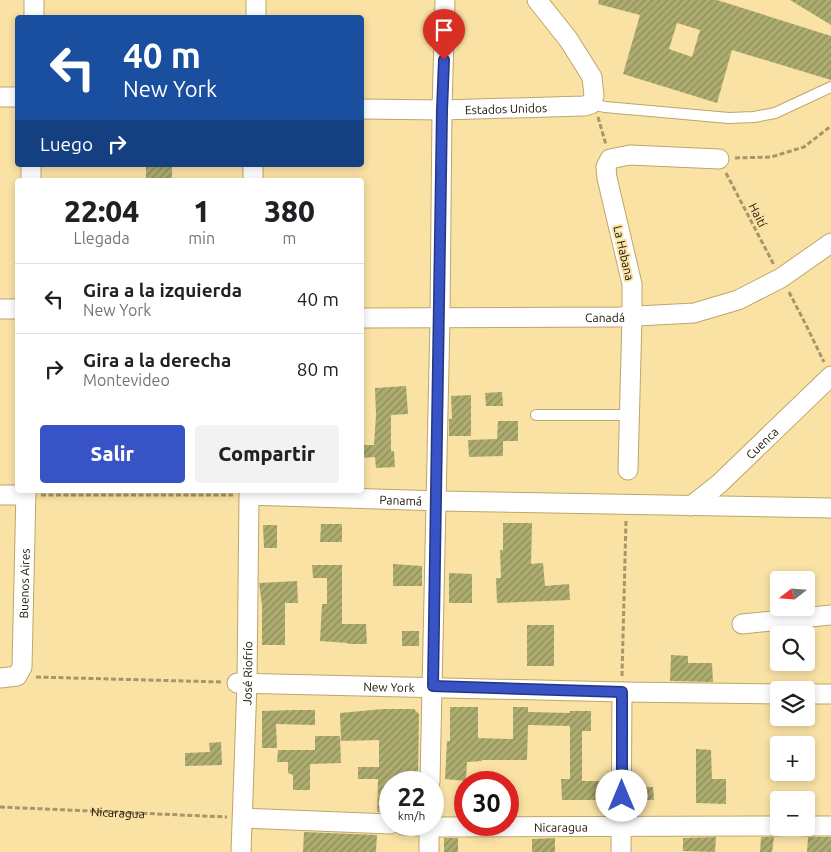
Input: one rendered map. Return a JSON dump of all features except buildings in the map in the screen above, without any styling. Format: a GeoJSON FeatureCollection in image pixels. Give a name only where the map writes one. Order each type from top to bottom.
{"type":"FeatureCollection","features":[{"type":"Feature","properties":{"kind":"street"},"geometry":{"type":"LineString","coordinates":[[34,0],[34,15]]}},
{"type":"Feature","properties":{"kind":"street"},"geometry":{"type":"LineString","coordinates":[[256,0],[256,15]]}},
{"type":"Feature","properties":{"kind":"street"},"geometry":{"type":"LineString","coordinates":[[430,771],[445,0]]}},
{"type":"Feature","properties":{"kind":"street"},"geometry":{"type":"LineString","coordinates":[[537,0],[568,39],[592,77],[594,108]]}},
{"type":"Feature","properties":{"kind":"street"},"geometry":{"type":"LineString","coordinates":[[0,97],[15,98]]}},
{"type":"Feature","properties":{"kind":"street","name":"Estados Unidos"},"geometry":{"type":"LineString","coordinates":[[364,109],[442,110],[584,106],[594,108]]}},
{"type":"Feature","properties":{"kind":"street"},"geometry":{"type":"LineString","coordinates":[[609,155],[724,161]]}},
{"type":"Feature","properties":{"kind":"street","name":"La Habana"},"geometry":{"type":"LineString","coordinates":[[609,155],[606,167],[607,178],[632,284],[628,470]]}},
{"type":"Feature","properties":{"kind":"street","name":"Canadá"},"geometry":{"type":"LineString","coordinates":[[364,318],[632,317],[694,313],[738,300],[781,278],[831,243]]}},
{"type":"Feature","properties":{"kind":"street"},"geometry":{"type":"LineString","coordinates":[[0,309],[15,309]]}},
{"type":"Feature","properties":{"kind":"street","name":"Cuenca"},"geometry":{"type":"LineString","coordinates":[[690,506],[719,484],[827,369]]}},
{"type":"Feature","properties":{"kind":"street"},"geometry":{"type":"LineString","coordinates":[[0,494],[15,493]]}},
{"type":"Feature","properties":{"kind":"street","name":"Buenos Aires"},"geometry":{"type":"LineString","coordinates":[[9,677],[22,667],[26,493]]}},
{"type":"Feature","properties":{"kind":"street","name":"Panamá"},"geometry":{"type":"LineString","coordinates":[[249,496],[831,508]]}},
{"type":"Feature","properties":{"kind":"street","name":"José Riofrío"},"geometry":{"type":"LineString","coordinates":[[241,852],[238,818],[249,496]]}},
{"type":"Feature","properties":{"kind":"street"},"geometry":{"type":"LineString","coordinates":[[742,624],[831,616]]}},
{"type":"Feature","properties":{"kind":"street","name":"New York"},"geometry":{"type":"LineString","coordinates":[[242,683],[433,686],[622,684],[770,693]]}},
{"type":"Feature","properties":{"kind":"street"},"geometry":{"type":"LineString","coordinates":[[621,852],[622,684]]}},
{"type":"Feature","properties":{"kind":"street"},"geometry":{"type":"LineString","coordinates":[[815,694],[831,694]]}},
{"type":"Feature","properties":{"kind":"street"},"geometry":{"type":"LineString","coordinates":[[238,818],[379,824]]}},
{"type":"Feature","properties":{"kind":"street","name":"Nicaragua"},"geometry":{"type":"LineString","coordinates":[[444,826],[770,826]]}},
{"type":"Feature","properties":{"kind":"street"},"geometry":{"type":"LineString","coordinates":[[815,826],[831,826]]}},
{"type":"Feature","properties":{"kind":"street"},"geometry":{"type":"LineString","coordinates":[[429,836],[429,852]]}},
{"type":"Feature","properties":{"kind":"lane"},"geometry":{"type":"LineString","coordinates":[[594,108],[729,118],[754,117],[774,112],[831,87]]}},
{"type":"Feature","properties":{"kind":"lane"},"geometry":{"type":"LineString","coordinates":[[536,415],[629,415]]}},
{"type":"Feature","properties":{"kind":"path"},"geometry":{"type":"LineString","coordinates":[[594,108],[609,155]]}},
{"type":"Feature","properties":{"kind":"path"},"geometry":{"type":"LineString","coordinates":[[724,161],[771,157],[804,147],[831,126]]}},
{"type":"Feature","properties":{"kind":"path","name":"Haití"},"geometry":{"type":"LineString","coordinates":[[724,161],[777,272]]}},
{"type":"Feature","properties":{"kind":"path"},"geometry":{"type":"LineString","coordinates":[[788,291],[827,369]]}},
{"type":"Feature","properties":{"kind":"path"},"geometry":{"type":"LineString","coordinates":[[82,493],[249,496]]}},
{"type":"Feature","properties":{"kind":"path"},"geometry":{"type":"LineString","coordinates":[[622,684],[626,518]]}},
{"type":"Feature","properties":{"kind":"path"},"geometry":{"type":"LineString","coordinates":[[9,677],[242,683]]}},
{"type":"Feature","properties":{"kind":"path","name":"Nicaragua"},"geometry":{"type":"LineString","coordinates":[[0,807],[238,818]]}},
{"type":"Feature","properties":{"kind":"route"},"geometry":{"type":"LineString","coordinates":[[444,60],[433,686],[622,692],[622,796]]}}]}
